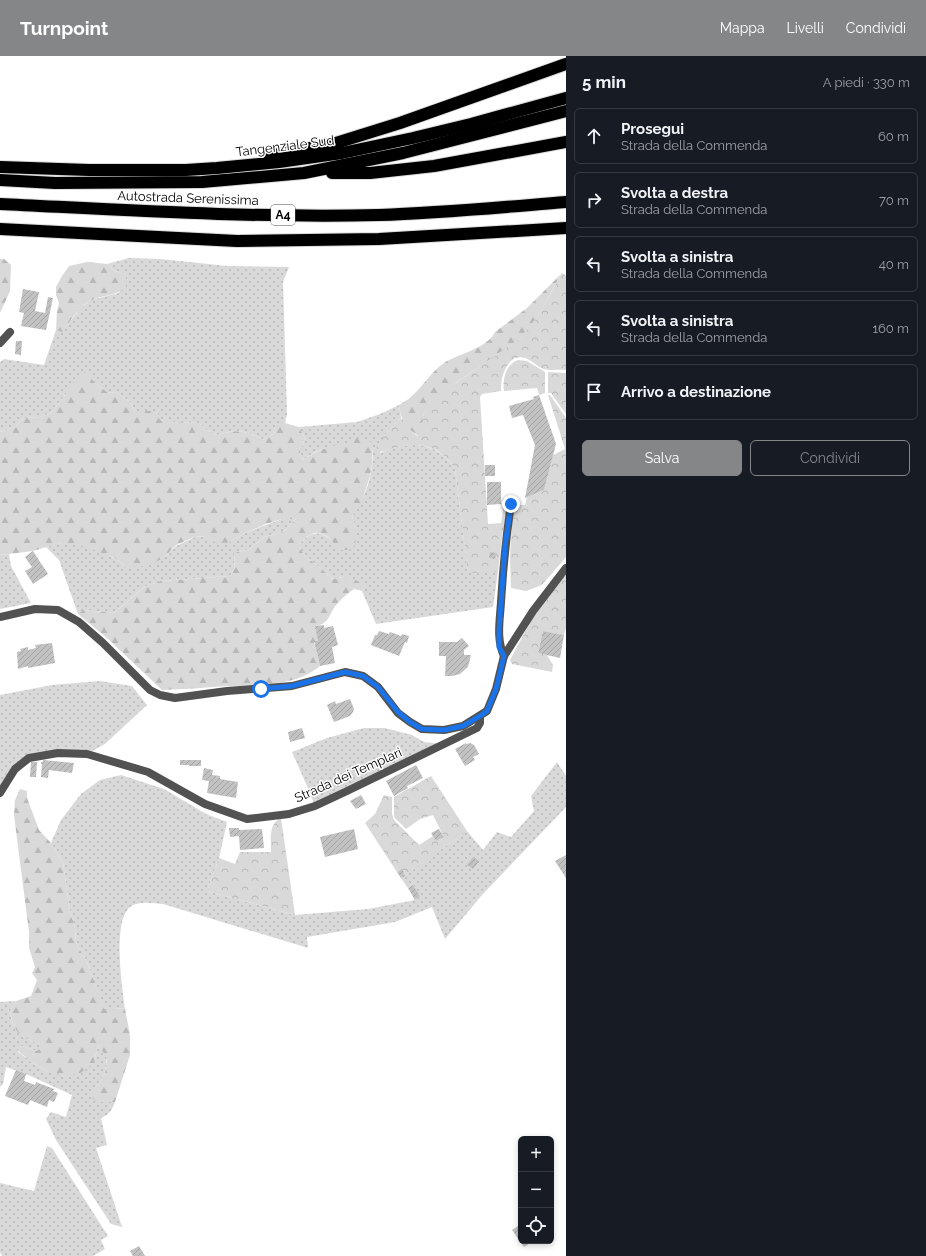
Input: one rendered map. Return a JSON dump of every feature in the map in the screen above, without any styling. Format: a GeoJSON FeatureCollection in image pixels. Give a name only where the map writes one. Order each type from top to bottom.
{"type":"FeatureCollection","features":[{"type":"Feature","properties":{"kind":"highway"},"geometry":{"type":"LineString","coordinates":[[217,168],[287,152],[336,143],[400,124],[566,64]]}},
{"type":"Feature","properties":{"kind":"highway","name":"Tangenziale Sud"},"geometry":{"type":"LineString","coordinates":[[0,166],[89,170],[217,168],[342,153],[471,124],[565,98]]}},
{"type":"Feature","properties":{"kind":"highway","name":"Tangenziale Sud"},"geometry":{"type":"LineString","coordinates":[[0,180],[55,183],[165,183],[218,181],[304,173],[403,153],[566,111]]}},
{"type":"Feature","properties":{"kind":"highway"},"geometry":{"type":"LineString","coordinates":[[304,173],[370,173],[434,166],[566,142]]}},
{"type":"Feature","properties":{"kind":"highway","name":"Autostrada Serenissima"},"geometry":{"type":"LineString","coordinates":[[0,204],[182,213],[380,215],[566,202]]}},
{"type":"Feature","properties":{"kind":"highway","name":"A4"},"geometry":{"type":"LineString","coordinates":[[0,228],[253,241],[379,240],[566,228]]}},
{"type":"Feature","properties":{"kind":"street"},"geometry":{"type":"LineString","coordinates":[[0,343],[10,332]]}},
{"type":"Feature","properties":{"kind":"street"},"geometry":{"type":"LineString","coordinates":[[504,656],[499,647],[499,632],[505,546],[511,504]]}},
{"type":"Feature","properties":{"kind":"street"},"geometry":{"type":"LineString","coordinates":[[0,617],[35,609],[58,610],[78,622],[103,643],[150,690],[160,695],[175,698],[227,691],[292,686],[345,672],[363,676],[378,687],[398,712],[410,722],[422,729],[444,730],[463,726],[487,711],[496,689],[504,656],[533,611],[566,568]]}},
{"type":"Feature","properties":{"kind":"street","name":"Strada dei Templari"},"geometry":{"type":"LineString","coordinates":[[0,793],[15,769],[29,758],[58,753],[87,754],[148,772],[205,804],[247,819],[289,814],[314,806],[345,792],[477,728],[480,723],[480,716]]}},
{"type":"Feature","properties":{"kind":"green space"},"geometry":{"type":"Polygon","coordinates":[[[129,258],[161,259],[227,266],[289,267],[283,282],[287,414],[285,423],[276,423],[273,434],[265,440],[252,434],[236,431],[217,435],[206,430],[199,423],[167,422],[160,420],[157,411],[135,411],[130,402],[117,393],[107,392],[93,381],[65,395],[51,413],[40,417],[23,418],[15,427],[0,432],[0,362],[4,359],[44,365],[56,330],[63,331],[80,308],[91,300],[119,293],[126,275],[113,270],[107,264],[129,258]]]}},
{"type":"Feature","properties":{"kind":"green space"},"geometry":{"type":"Polygon","coordinates":[[[0,259],[4,259],[11,265],[10,291],[0,313],[0,259]]]}},
{"type":"Feature","properties":{"kind":"green space"},"geometry":{"type":"Polygon","coordinates":[[[87,262],[107,264],[113,270],[126,275],[126,287],[118,292],[95,299],[86,304],[75,314],[63,332],[56,330],[59,303],[56,295],[56,287],[69,266],[87,262]]]}},
{"type":"Feature","properties":{"kind":"green space"},"geometry":{"type":"Polygon","coordinates":[[[562,273],[538,316],[519,339],[457,382],[424,413],[419,436],[410,430],[404,423],[399,405],[409,399],[444,363],[472,350],[491,338],[495,332],[527,308],[562,273]]]}},
{"type":"Feature","properties":{"kind":"green space"},"geometry":{"type":"Polygon","coordinates":[[[562,273],[566,276],[566,370],[544,369],[528,359],[519,357],[509,363],[506,368],[503,374],[501,391],[482,394],[480,397],[488,524],[501,523],[504,504],[508,504],[502,536],[498,572],[468,573],[455,469],[450,462],[438,451],[423,446],[415,445],[398,447],[373,452],[385,435],[401,418],[413,433],[418,436],[424,413],[436,397],[519,339],[538,316],[562,273]]]}},
{"type":"Feature","properties":{"kind":"green space"},"geometry":{"type":"Polygon","coordinates":[[[518,360],[527,361],[545,372],[545,393],[539,395],[537,388],[504,391],[504,377],[510,365],[518,360]]]}},
{"type":"Feature","properties":{"kind":"green space"},"geometry":{"type":"Polygon","coordinates":[[[87,371],[93,381],[107,392],[117,393],[130,402],[135,411],[157,411],[160,420],[167,422],[199,423],[206,430],[217,435],[236,431],[252,434],[265,440],[273,434],[276,423],[285,423],[299,427],[305,438],[300,452],[303,460],[322,449],[344,445],[354,438],[368,439],[373,446],[372,465],[361,504],[352,516],[356,529],[355,545],[349,550],[338,550],[328,537],[314,533],[305,538],[298,545],[305,556],[332,579],[342,577],[350,578],[365,587],[362,591],[354,589],[347,594],[334,608],[327,620],[321,625],[316,626],[318,641],[314,642],[320,666],[299,678],[275,684],[162,690],[107,638],[78,614],[83,610],[114,613],[144,587],[161,581],[230,576],[235,567],[234,553],[250,549],[264,537],[283,532],[296,519],[282,519],[266,524],[227,543],[208,541],[206,536],[194,537],[176,545],[165,557],[148,566],[127,567],[114,558],[84,546],[60,543],[33,551],[0,555],[0,432],[15,427],[23,418],[40,417],[51,413],[78,376],[87,371]]]}},
{"type":"Feature","properties":{"kind":"green space"},"geometry":{"type":"Polygon","coordinates":[[[548,372],[566,373],[566,414],[551,393],[548,393],[548,372]]]}},
{"type":"Feature","properties":{"kind":"green space"},"geometry":{"type":"Polygon","coordinates":[[[548,395],[550,395],[566,418],[566,557],[542,585],[526,591],[511,588],[510,556],[513,505],[525,505],[527,497],[544,490],[553,455],[565,449],[548,395]]]}},
{"type":"Feature","properties":{"kind":"green space"},"geometry":{"type":"Polygon","coordinates":[[[399,405],[401,418],[385,435],[380,453],[401,446],[422,446],[431,448],[440,453],[455,469],[468,572],[498,572],[493,607],[376,624],[362,591],[365,587],[342,577],[332,579],[305,556],[298,545],[308,536],[317,533],[326,536],[336,544],[356,529],[352,516],[366,492],[371,474],[373,455],[373,446],[336,446],[320,450],[303,460],[300,452],[305,438],[299,427],[357,422],[380,414],[399,405]]]}},
{"type":"Feature","properties":{"kind":"green space"},"geometry":{"type":"Polygon","coordinates":[[[282,519],[296,519],[283,532],[264,537],[250,549],[234,553],[235,567],[230,576],[161,581],[144,587],[114,613],[83,610],[78,614],[59,560],[46,547],[59,543],[87,546],[112,557],[127,567],[165,557],[176,546],[195,537],[206,536],[227,543],[245,533],[282,519]]]}},
{"type":"Feature","properties":{"kind":"green space"},"geometry":{"type":"Polygon","coordinates":[[[9,554],[11,566],[31,603],[0,609],[0,555],[9,554]]]}},
{"type":"Feature","properties":{"kind":"green space"},"geometry":{"type":"Polygon","coordinates":[[[566,573],[566,628],[564,635],[543,631],[538,653],[547,655],[553,665],[552,672],[512,664],[510,660],[534,615],[566,573]]]}},
{"type":"Feature","properties":{"kind":"green space"},"geometry":{"type":"Polygon","coordinates":[[[100,681],[132,686],[147,705],[105,744],[87,754],[29,758],[0,793],[0,695],[52,685],[100,681]]]}},
{"type":"Feature","properties":{"kind":"green space"},"geometry":{"type":"Polygon","coordinates":[[[364,728],[385,728],[412,735],[424,742],[442,744],[315,806],[292,752],[327,738],[364,728]]]}},
{"type":"Feature","properties":{"kind":"green space"},"geometry":{"type":"Polygon","coordinates":[[[557,762],[566,776],[566,807],[483,894],[445,939],[432,907],[395,922],[307,937],[308,948],[163,904],[135,904],[128,909],[123,918],[121,929],[120,957],[125,1009],[116,1008],[105,1011],[87,962],[76,943],[75,927],[69,907],[63,862],[51,843],[61,820],[81,794],[100,780],[121,775],[164,789],[206,814],[227,822],[219,858],[207,891],[295,915],[368,909],[415,900],[420,896],[413,885],[408,888],[401,878],[467,831],[483,850],[497,832],[511,837],[534,811],[531,796],[557,762]]]}},
{"type":"Feature","properties":{"kind":"green space"},"geometry":{"type":"Polygon","coordinates":[[[431,776],[467,831],[405,876],[402,870],[397,872],[365,823],[375,814],[384,795],[392,797],[392,814],[394,820],[419,845],[433,836],[436,841],[444,837],[433,815],[420,819],[406,829],[394,817],[394,797],[431,776]]]}},
{"type":"Feature","properties":{"kind":"green space"},"geometry":{"type":"Polygon","coordinates":[[[20,789],[27,791],[27,798],[39,830],[51,843],[63,862],[69,907],[75,927],[76,943],[87,962],[105,1010],[116,1008],[125,1009],[130,1035],[130,1055],[115,1102],[96,1102],[92,1097],[95,1088],[105,1074],[107,1057],[98,1045],[94,1063],[79,1074],[66,1075],[48,1072],[30,1061],[17,1050],[22,1046],[36,1051],[44,1047],[25,1038],[17,1032],[14,1027],[10,1011],[16,1001],[31,996],[37,980],[32,973],[35,967],[29,948],[29,932],[14,815],[15,800],[20,789]]]}},
{"type":"Feature","properties":{"kind":"green space"},"geometry":{"type":"Polygon","coordinates":[[[281,818],[295,915],[207,891],[219,858],[235,864],[240,852],[271,852],[272,828],[281,818]]]}},
{"type":"Feature","properties":{"kind":"green space"},"geometry":{"type":"Polygon","coordinates":[[[16,1001],[10,1011],[17,1031],[26,1038],[45,1047],[36,1051],[22,1046],[17,1051],[48,1072],[94,1063],[98,1045],[107,1056],[105,1074],[95,1088],[96,1102],[115,1102],[110,1112],[101,1118],[107,1145],[96,1148],[122,1227],[111,1224],[56,1140],[46,1119],[51,1112],[66,1117],[72,1095],[26,1074],[6,1067],[3,1084],[0,1087],[0,1002],[16,1001]]]}},
{"type":"Feature","properties":{"kind":"green space"},"geometry":{"type":"Polygon","coordinates":[[[47,1146],[52,1148],[108,1236],[101,1240],[105,1249],[93,1256],[2,1256],[0,1252],[0,1183],[34,1191],[47,1146]]]}},
{"type":"Feature","properties":{"kind":"building"},"geometry":{"type":"Polygon","coordinates":[[[23,289],[39,292],[35,311],[45,313],[48,297],[53,298],[46,330],[21,326],[24,313],[19,312],[23,289]]]}},
{"type":"Feature","properties":{"kind":"building"},"geometry":{"type":"Polygon","coordinates":[[[16,341],[22,341],[21,355],[15,354],[16,341]]]}},
{"type":"Feature","properties":{"kind":"building"},"geometry":{"type":"Polygon","coordinates":[[[539,395],[556,444],[544,490],[525,498],[535,445],[523,415],[512,418],[509,406],[534,399],[533,397],[539,395]]]}},
{"type":"Feature","properties":{"kind":"building"},"geometry":{"type":"Polygon","coordinates":[[[485,465],[495,465],[495,476],[485,476],[485,465]]]}},
{"type":"Feature","properties":{"kind":"building"},"geometry":{"type":"Polygon","coordinates":[[[487,482],[501,482],[501,504],[487,505],[487,482]]]}},
{"type":"Feature","properties":{"kind":"building"},"geometry":{"type":"Polygon","coordinates":[[[33,551],[48,574],[33,584],[25,571],[32,567],[25,557],[33,551]]]}},
{"type":"Feature","properties":{"kind":"building"},"geometry":{"type":"Polygon","coordinates":[[[490,552],[496,553],[495,559],[489,558],[490,552]]]}},
{"type":"Feature","properties":{"kind":"building"},"geometry":{"type":"Polygon","coordinates":[[[324,625],[324,628],[333,626],[338,645],[332,647],[335,663],[320,666],[314,641],[318,641],[315,626],[324,625]]]}},
{"type":"Feature","properties":{"kind":"building"},"geometry":{"type":"Polygon","coordinates":[[[379,631],[389,634],[390,632],[401,636],[402,634],[409,636],[407,643],[405,642],[399,656],[371,645],[375,635],[377,635],[379,631]]]}},
{"type":"Feature","properties":{"kind":"building"},"geometry":{"type":"Polygon","coordinates":[[[543,631],[564,635],[560,658],[538,653],[543,631]]]}},
{"type":"Feature","properties":{"kind":"building"},"geometry":{"type":"Polygon","coordinates":[[[462,638],[469,646],[464,650],[464,655],[471,655],[468,667],[460,674],[445,676],[446,656],[439,656],[439,642],[457,642],[462,638]]]}},
{"type":"Feature","properties":{"kind":"building"},"geometry":{"type":"Polygon","coordinates":[[[52,643],[55,663],[28,668],[28,666],[18,669],[17,652],[21,651],[20,649],[28,647],[28,650],[36,648],[35,645],[52,643]]]}},
{"type":"Feature","properties":{"kind":"building"},"geometry":{"type":"Polygon","coordinates":[[[350,699],[354,709],[353,712],[350,716],[334,722],[327,705],[335,701],[336,704],[350,699]]]}},
{"type":"Feature","properties":{"kind":"building"},"geometry":{"type":"Polygon","coordinates":[[[302,728],[305,738],[290,742],[288,732],[302,728]]]}},
{"type":"Feature","properties":{"kind":"building"},"geometry":{"type":"Polygon","coordinates":[[[466,743],[474,745],[479,754],[473,757],[475,760],[465,766],[455,749],[466,743]]]}},
{"type":"Feature","properties":{"kind":"building"},"geometry":{"type":"Polygon","coordinates":[[[43,760],[74,763],[72,773],[49,770],[48,778],[41,777],[41,762],[43,762],[43,760]]]}},
{"type":"Feature","properties":{"kind":"building"},"geometry":{"type":"Polygon","coordinates":[[[180,760],[201,760],[201,766],[180,765],[180,760]]]}},
{"type":"Feature","properties":{"kind":"building"},"geometry":{"type":"Polygon","coordinates":[[[31,762],[37,762],[36,777],[30,777],[31,762]]]}},
{"type":"Feature","properties":{"kind":"building"},"geometry":{"type":"Polygon","coordinates":[[[416,765],[423,778],[407,786],[408,788],[394,796],[386,781],[416,765]]]}},
{"type":"Feature","properties":{"kind":"building"},"geometry":{"type":"Polygon","coordinates":[[[204,768],[213,770],[212,775],[220,776],[220,779],[238,782],[236,798],[207,793],[209,781],[202,780],[204,768]]]}},
{"type":"Feature","properties":{"kind":"building"},"geometry":{"type":"Polygon","coordinates":[[[361,795],[366,804],[356,809],[350,801],[361,795]]]}},
{"type":"Feature","properties":{"kind":"building"},"geometry":{"type":"Polygon","coordinates":[[[229,828],[239,828],[239,830],[262,829],[264,848],[240,850],[239,836],[230,837],[229,828]]]}},
{"type":"Feature","properties":{"kind":"building"},"geometry":{"type":"Polygon","coordinates":[[[354,829],[358,849],[325,857],[320,837],[354,829]]]}},
{"type":"Feature","properties":{"kind":"building"},"geometry":{"type":"Polygon","coordinates":[[[439,829],[444,837],[436,841],[431,833],[439,829]]]}},
{"type":"Feature","properties":{"kind":"building"},"geometry":{"type":"Polygon","coordinates":[[[566,855],[566,878],[555,861],[566,855]]]}},
{"type":"Feature","properties":{"kind":"building"},"geometry":{"type":"Polygon","coordinates":[[[473,857],[479,861],[473,869],[467,865],[473,857]]]}},
{"type":"Feature","properties":{"kind":"building"},"geometry":{"type":"Polygon","coordinates":[[[402,869],[405,876],[401,878],[397,872],[402,869]]]}},
{"type":"Feature","properties":{"kind":"building"},"geometry":{"type":"Polygon","coordinates":[[[413,885],[420,896],[415,900],[408,888],[413,885]]]}},
{"type":"Feature","properties":{"kind":"building"},"geometry":{"type":"Polygon","coordinates":[[[16,1070],[26,1074],[24,1081],[35,1085],[36,1082],[54,1089],[53,1091],[58,1093],[54,1102],[49,1100],[47,1107],[30,1100],[28,1105],[5,1096],[16,1070]]]}},
{"type":"Feature","properties":{"kind":"building"},"geometry":{"type":"Polygon","coordinates":[[[518,1226],[518,1238],[512,1230],[518,1226]]]}},
{"type":"Feature","properties":{"kind":"building"},"geometry":{"type":"Polygon","coordinates":[[[139,1246],[145,1256],[133,1256],[130,1251],[139,1246]]]}},
{"type":"Feature","properties":{"kind":"route"},"geometry":{"type":"LineString","coordinates":[[261,689],[292,686],[345,672],[363,676],[378,687],[398,712],[410,722],[422,729],[444,730],[463,726],[487,711],[496,689],[504,656],[499,647],[499,632],[505,546],[511,504]]}}]}
